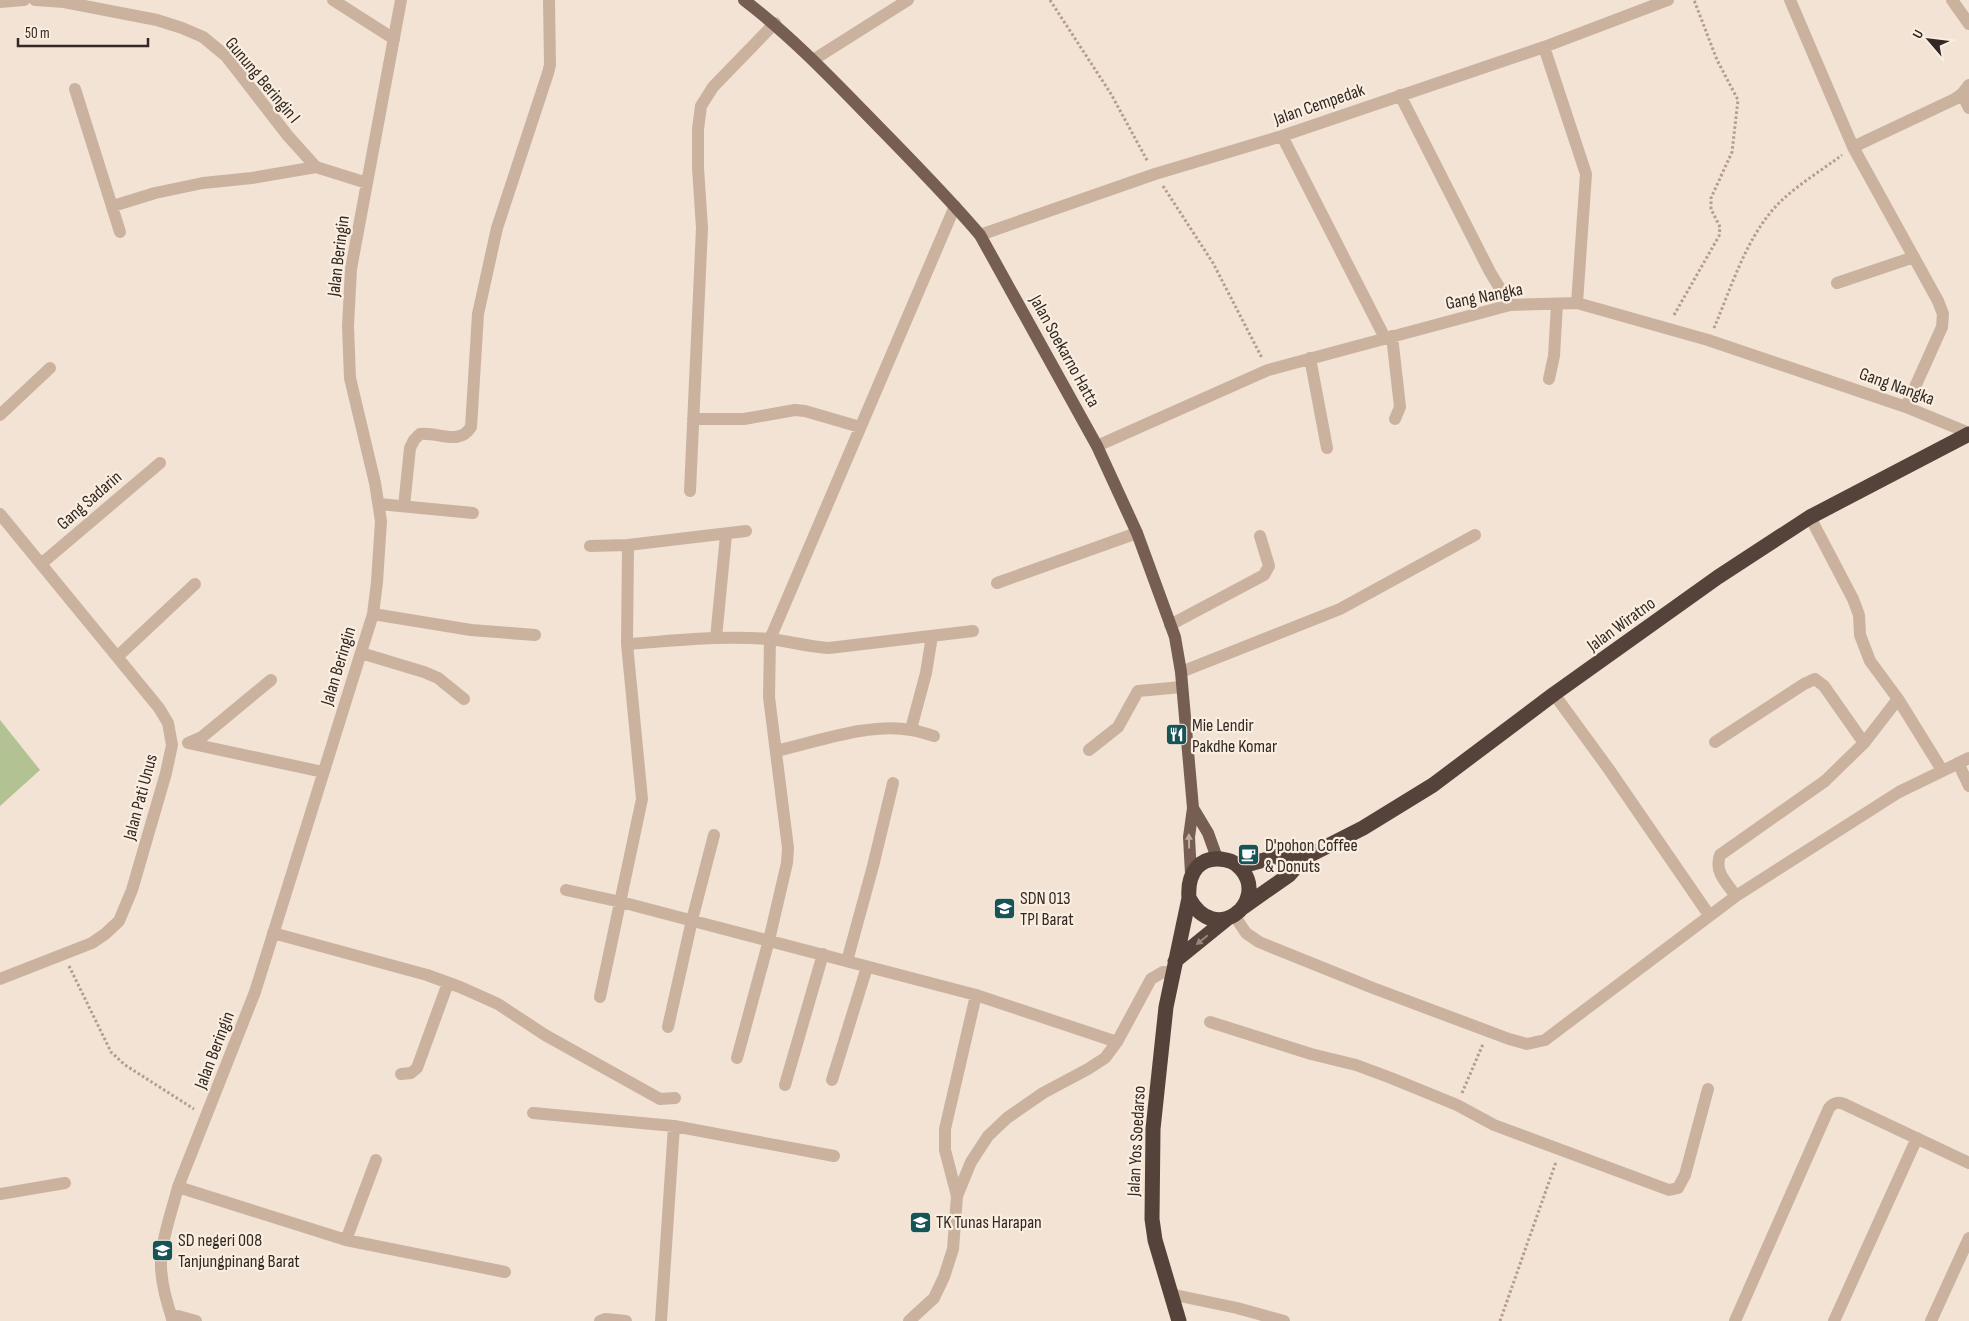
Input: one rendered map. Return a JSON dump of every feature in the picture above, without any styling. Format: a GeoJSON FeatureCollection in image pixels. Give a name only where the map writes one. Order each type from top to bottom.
{"type":"FeatureCollection","features":[{"type":"Feature","properties":{"kind":"highway","name":"Jalan Wiratno"},"geometry":{"type":"LineString","coordinates":[[1235,914],[1289,875],[1304,858],[1363,828],[1434,785],[1554,694],[1718,577],[1810,517],[1969,434]]}},
{"type":"Feature","properties":{"kind":"highway"},"geometry":{"type":"LineString","coordinates":[[1239,866],[1278,856],[1304,858]]}},
{"type":"Feature","properties":{"kind":"highway"},"geometry":{"type":"LineString","coordinates":[[1174,966],[1235,914],[1249,891],[1245,874],[1239,866],[1229,860],[1217,858],[1207,860],[1191,874],[1188,886],[1189,898],[1194,909],[1204,916],[1215,920],[1235,914]]}},
{"type":"Feature","properties":{"kind":"highway","name":"Jalan Yos Soedarso"},"geometry":{"type":"LineString","coordinates":[[1174,1320],[1170,1294],[1155,1240],[1152,1210],[1153,1129],[1162,1037],[1174,966],[1189,898]]}},
{"type":"Feature","properties":{"kind":"main road","name":"Jalan Soekarno Hatta"},"geometry":{"type":"LineString","coordinates":[[744,0],[775,24],[814,60],[956,206],[980,235],[1097,446],[1137,533],[1174,637],[1181,672],[1193,808],[1189,837],[1191,874]]}},
{"type":"Feature","properties":{"kind":"main road","name":"Jalan Soekarno Hatta"},"geometry":{"type":"LineString","coordinates":[[1193,808],[1208,833],[1217,858]]}},
{"type":"Feature","properties":{"kind":"street"},"geometry":{"type":"LineString","coordinates":[[0,2],[24,0]]}},
{"type":"Feature","properties":{"kind":"street","name":"Gunung Beringin I"},"geometry":{"type":"LineString","coordinates":[[35,0],[64,2],[157,20],[203,37],[226,56],[288,136],[316,167]]}},
{"type":"Feature","properties":{"kind":"street"},"geometry":{"type":"LineString","coordinates":[[333,0],[394,39]]}},
{"type":"Feature","properties":{"kind":"street","name":"Jalan Beringin"},"geometry":{"type":"LineString","coordinates":[[173,1320],[166,1298],[161,1266],[178,1187],[252,1001],[373,614],[382,521],[350,378],[348,326],[351,269],[401,0]]}},
{"type":"Feature","properties":{"kind":"street"},"geometry":{"type":"LineString","coordinates":[[404,506],[410,448],[414,440],[420,434],[427,433],[460,438],[471,427],[478,314],[497,228],[550,65],[549,0]]}},
{"type":"Feature","properties":{"kind":"street"},"geometry":{"type":"LineString","coordinates":[[814,60],[908,0]]}},
{"type":"Feature","properties":{"kind":"street","name":"Jalan Cempedak"},"geometry":{"type":"LineString","coordinates":[[980,235],[1155,174],[1282,136],[1544,47],[1668,0]]}},
{"type":"Feature","properties":{"kind":"street"},"geometry":{"type":"LineString","coordinates":[[1790,0],[1853,147],[1938,301],[1942,314],[1942,327],[1906,407]]}},
{"type":"Feature","properties":{"kind":"street"},"geometry":{"type":"LineString","coordinates":[[1952,0],[1969,24]]}},
{"type":"Feature","properties":{"kind":"street"},"geometry":{"type":"LineString","coordinates":[[690,491],[702,228],[698,168],[698,128],[701,106],[713,87],[775,24]]}},
{"type":"Feature","properties":{"kind":"street"},"geometry":{"type":"LineString","coordinates":[[1544,47],[1586,174],[1577,303]]}},
{"type":"Feature","properties":{"kind":"street"},"geometry":{"type":"LineString","coordinates":[[76,89],[120,232]]}},
{"type":"Feature","properties":{"kind":"street"},"geometry":{"type":"LineString","coordinates":[[1853,147],[1966,90],[1969,108]]}},
{"type":"Feature","properties":{"kind":"street"},"geometry":{"type":"LineString","coordinates":[[1400,95],[1490,272],[1510,305]]}},
{"type":"Feature","properties":{"kind":"street"},"geometry":{"type":"LineString","coordinates":[[1282,136],[1388,337],[1400,407],[1395,419]]}},
{"type":"Feature","properties":{"kind":"street"},"geometry":{"type":"LineString","coordinates":[[113,206],[155,193],[203,182],[260,176],[316,167],[366,183]]}},
{"type":"Feature","properties":{"kind":"street"},"geometry":{"type":"LineString","coordinates":[[737,1058],[769,940],[787,863],[788,848],[769,697],[770,639],[956,206]]}},
{"type":"Feature","properties":{"kind":"street"},"geometry":{"type":"LineString","coordinates":[[1837,283],[1914,257]]}},
{"type":"Feature","properties":{"kind":"street","name":"Gang Nangka"},"geometry":{"type":"LineString","coordinates":[[1097,446],[1268,370],[1510,305],[1577,303],[1708,340],[1906,407],[1969,434]]}},
{"type":"Feature","properties":{"kind":"street"},"geometry":{"type":"LineString","coordinates":[[1549,379],[1554,356],[1557,304]]}},
{"type":"Feature","properties":{"kind":"street"},"geometry":{"type":"LineString","coordinates":[[1310,358],[1327,448]]}},
{"type":"Feature","properties":{"kind":"street"},"geometry":{"type":"LineString","coordinates":[[0,415],[50,368]]}},
{"type":"Feature","properties":{"kind":"street"},"geometry":{"type":"LineString","coordinates":[[693,419],[744,419],[795,410],[805,411],[860,427]]}},
{"type":"Feature","properties":{"kind":"street","name":"Gang Sadarin"},"geometry":{"type":"LineString","coordinates":[[41,564],[160,463]]}},
{"type":"Feature","properties":{"kind":"street"},"geometry":{"type":"LineString","coordinates":[[378,504],[474,513]]}},
{"type":"Feature","properties":{"kind":"street","name":"Jalan Pati Unus"},"geometry":{"type":"LineString","coordinates":[[0,514],[164,716],[168,723],[172,745],[166,773],[132,890],[119,921],[92,943],[0,979]]}},
{"type":"Feature","properties":{"kind":"street"},"geometry":{"type":"LineString","coordinates":[[1810,517],[1853,599],[1859,615],[1860,635],[1864,649],[1942,770]]}},
{"type":"Feature","properties":{"kind":"street"},"geometry":{"type":"LineString","coordinates":[[590,546],[628,545],[726,535],[746,531]]}},
{"type":"Feature","properties":{"kind":"street"},"geometry":{"type":"LineString","coordinates":[[997,583],[1137,533]]}},
{"type":"Feature","properties":{"kind":"street"},"geometry":{"type":"LineString","coordinates":[[716,638],[726,535]]}},
{"type":"Feature","properties":{"kind":"street"},"geometry":{"type":"LineString","coordinates":[[1181,672],[1340,609],[1475,535]]}},
{"type":"Feature","properties":{"kind":"street"},"geometry":{"type":"LineString","coordinates":[[1170,625],[1264,575],[1269,566],[1260,536]]}},
{"type":"Feature","properties":{"kind":"street"},"geometry":{"type":"LineString","coordinates":[[600,997],[642,798],[627,644],[628,545]]}},
{"type":"Feature","properties":{"kind":"street"},"geometry":{"type":"LineString","coordinates":[[117,657],[195,584]]}},
{"type":"Feature","properties":{"kind":"street"},"geometry":{"type":"LineString","coordinates":[[373,614],[471,630],[535,635]]}},
{"type":"Feature","properties":{"kind":"street"},"geometry":{"type":"LineString","coordinates":[[627,644],[716,638],[770,639],[809,647],[829,648],[973,631]]}},
{"type":"Feature","properties":{"kind":"street"},"geometry":{"type":"LineString","coordinates":[[911,730],[926,673],[932,636]]}},
{"type":"Feature","properties":{"kind":"street"},"geometry":{"type":"LineString","coordinates":[[361,653],[431,675],[464,699]]}},
{"type":"Feature","properties":{"kind":"street"},"geometry":{"type":"LineString","coordinates":[[1715,742],[1804,684],[1815,679],[1824,686],[1864,743]]}},
{"type":"Feature","properties":{"kind":"street"},"geometry":{"type":"LineString","coordinates":[[172,745],[188,743],[202,737],[271,680]]}},
{"type":"Feature","properties":{"kind":"street"},"geometry":{"type":"LineString","coordinates":[[1090,750],[1118,727],[1138,691],[1182,687]]}},
{"type":"Feature","properties":{"kind":"street"},"geometry":{"type":"LineString","coordinates":[[1554,694],[1608,768],[1709,915]]}},
{"type":"Feature","properties":{"kind":"street"},"geometry":{"type":"LineString","coordinates":[[1736,896],[1719,872],[1717,864],[1720,855],[1825,781],[1864,743],[1898,699]]}},
{"type":"Feature","properties":{"kind":"street"},"geometry":{"type":"LineString","coordinates":[[776,751],[865,730],[884,728],[911,730],[934,736]]}},
{"type":"Feature","properties":{"kind":"street"},"geometry":{"type":"LineString","coordinates":[[188,743],[324,772]]}},
{"type":"Feature","properties":{"kind":"street"},"geometry":{"type":"LineString","coordinates":[[1235,914],[1246,933],[1259,942],[1488,1032],[1527,1044],[1545,1040],[1736,896],[1899,792],[1964,760],[1969,786]]}},
{"type":"Feature","properties":{"kind":"street"},"geometry":{"type":"LineString","coordinates":[[847,961],[893,783]]}},
{"type":"Feature","properties":{"kind":"street"},"geometry":{"type":"LineString","coordinates":[[668,1026],[714,835]]}},
{"type":"Feature","properties":{"kind":"street"},"geometry":{"type":"LineString","coordinates":[[566,890],[692,920],[976,995],[1117,1042]]}},
{"type":"Feature","properties":{"kind":"street"},"geometry":{"type":"LineString","coordinates":[[273,933],[448,983],[498,1004],[545,1035],[660,1099],[675,1098]]}},
{"type":"Feature","properties":{"kind":"street"},"geometry":{"type":"LineString","coordinates":[[785,1085],[823,954]]}},
{"type":"Feature","properties":{"kind":"street"},"geometry":{"type":"LineString","coordinates":[[913,1320],[934,1298],[944,1277],[953,1250],[957,1196],[971,1162],[988,1136],[1007,1118],[1043,1093],[1088,1070],[1105,1058],[1117,1042],[1151,979],[1174,966]]}},
{"type":"Feature","properties":{"kind":"street"},"geometry":{"type":"LineString","coordinates":[[832,1080],[868,967]]}},
{"type":"Feature","properties":{"kind":"street"},"geometry":{"type":"LineString","coordinates":[[401,1074],[411,1073],[417,1068],[448,983]]}},
{"type":"Feature","properties":{"kind":"street"},"geometry":{"type":"LineString","coordinates":[[957,1196],[945,1150],[945,1129],[976,995]]}},
{"type":"Feature","properties":{"kind":"street"},"geometry":{"type":"LineString","coordinates":[[1210,1022],[1311,1054],[1356,1065],[1457,1105],[1494,1125],[1669,1190],[1678,1188],[1685,1174],[1708,1089]]}},
{"type":"Feature","properties":{"kind":"street"},"geometry":{"type":"LineString","coordinates":[[1735,1321],[1825,1116],[1833,1103],[1839,1102],[1844,1104],[1969,1162]]}},
{"type":"Feature","properties":{"kind":"street"},"geometry":{"type":"LineString","coordinates":[[533,1113],[674,1126],[834,1156]]}},
{"type":"Feature","properties":{"kind":"street"},"geometry":{"type":"LineString","coordinates":[[661,1321],[674,1126]]}},
{"type":"Feature","properties":{"kind":"street"},"geometry":{"type":"LineString","coordinates":[[1834,1321],[1917,1138]]}},
{"type":"Feature","properties":{"kind":"street"},"geometry":{"type":"LineString","coordinates":[[346,1240],[376,1160]]}},
{"type":"Feature","properties":{"kind":"street"},"geometry":{"type":"LineString","coordinates":[[0,1194],[65,1183]]}},
{"type":"Feature","properties":{"kind":"street"},"geometry":{"type":"LineString","coordinates":[[178,1187],[346,1240],[505,1272]]}},
{"type":"Feature","properties":{"kind":"street"},"geometry":{"type":"LineString","coordinates":[[1931,1321],[1969,1238]]}},
{"type":"Feature","properties":{"kind":"street"},"geometry":{"type":"LineString","coordinates":[[1170,1294],[1237,1308],[1284,1321]]}},
{"type":"Feature","properties":{"kind":"street"},"geometry":{"type":"LineString","coordinates":[[173,1320],[178,1316],[196,1321]]}},
{"type":"Feature","properties":{"kind":"street"},"geometry":{"type":"LineString","coordinates":[[600,1321],[605,1319],[626,1321]]}},
{"type":"Feature","properties":{"kind":"path"},"geometry":{"type":"LineString","coordinates":[[1050,0],[1111,94],[1155,174],[1213,263],[1268,370]]}},
{"type":"Feature","properties":{"kind":"path"},"geometry":{"type":"LineString","coordinates":[[1666,329],[1719,236],[1720,228],[1711,209],[1711,198],[1732,152],[1735,139],[1738,100],[1717,60],[1694,0]]}},
{"type":"Feature","properties":{"kind":"path"},"geometry":{"type":"LineString","coordinates":[[1708,340],[1748,249],[1765,219],[1782,200],[1853,147]]}},
{"type":"Feature","properties":{"kind":"path"},"geometry":{"type":"LineString","coordinates":[[63,954],[111,1052],[125,1065],[206,1118]]}},
{"type":"Feature","properties":{"kind":"path"},"geometry":{"type":"LineString","coordinates":[[1457,1105],[1488,1032]]}},
{"type":"Feature","properties":{"kind":"path"},"geometry":{"type":"LineString","coordinates":[[1500,1321],[1560,1150]]}},
{"type":"Feature","properties":{"kind":"green space"},"geometry":{"type":"Polygon","coordinates":[[[0,720],[40,770],[0,806],[0,720]]]}},
{"type":"Feature","properties":{"kind":"place","name":"Mie Lendir Pakdhe Komar"},"geometry":{"type":"Point","coordinates":[1176,735]}},
{"type":"Feature","properties":{"kind":"place","name":"D'pohon Coffee & Donuts"},"geometry":{"type":"Point","coordinates":[1249,855]}},
{"type":"Feature","properties":{"kind":"place","name":"SDN 013 TPI Barat"},"geometry":{"type":"Point","coordinates":[1004,908]}},
{"type":"Feature","properties":{"kind":"place","name":"TK Tunas Harapan"},"geometry":{"type":"Point","coordinates":[920,1222]}},
{"type":"Feature","properties":{"kind":"place","name":"SD negeri 008 Tanjungpinang Barat"},"geometry":{"type":"Point","coordinates":[162,1250]}}]}
